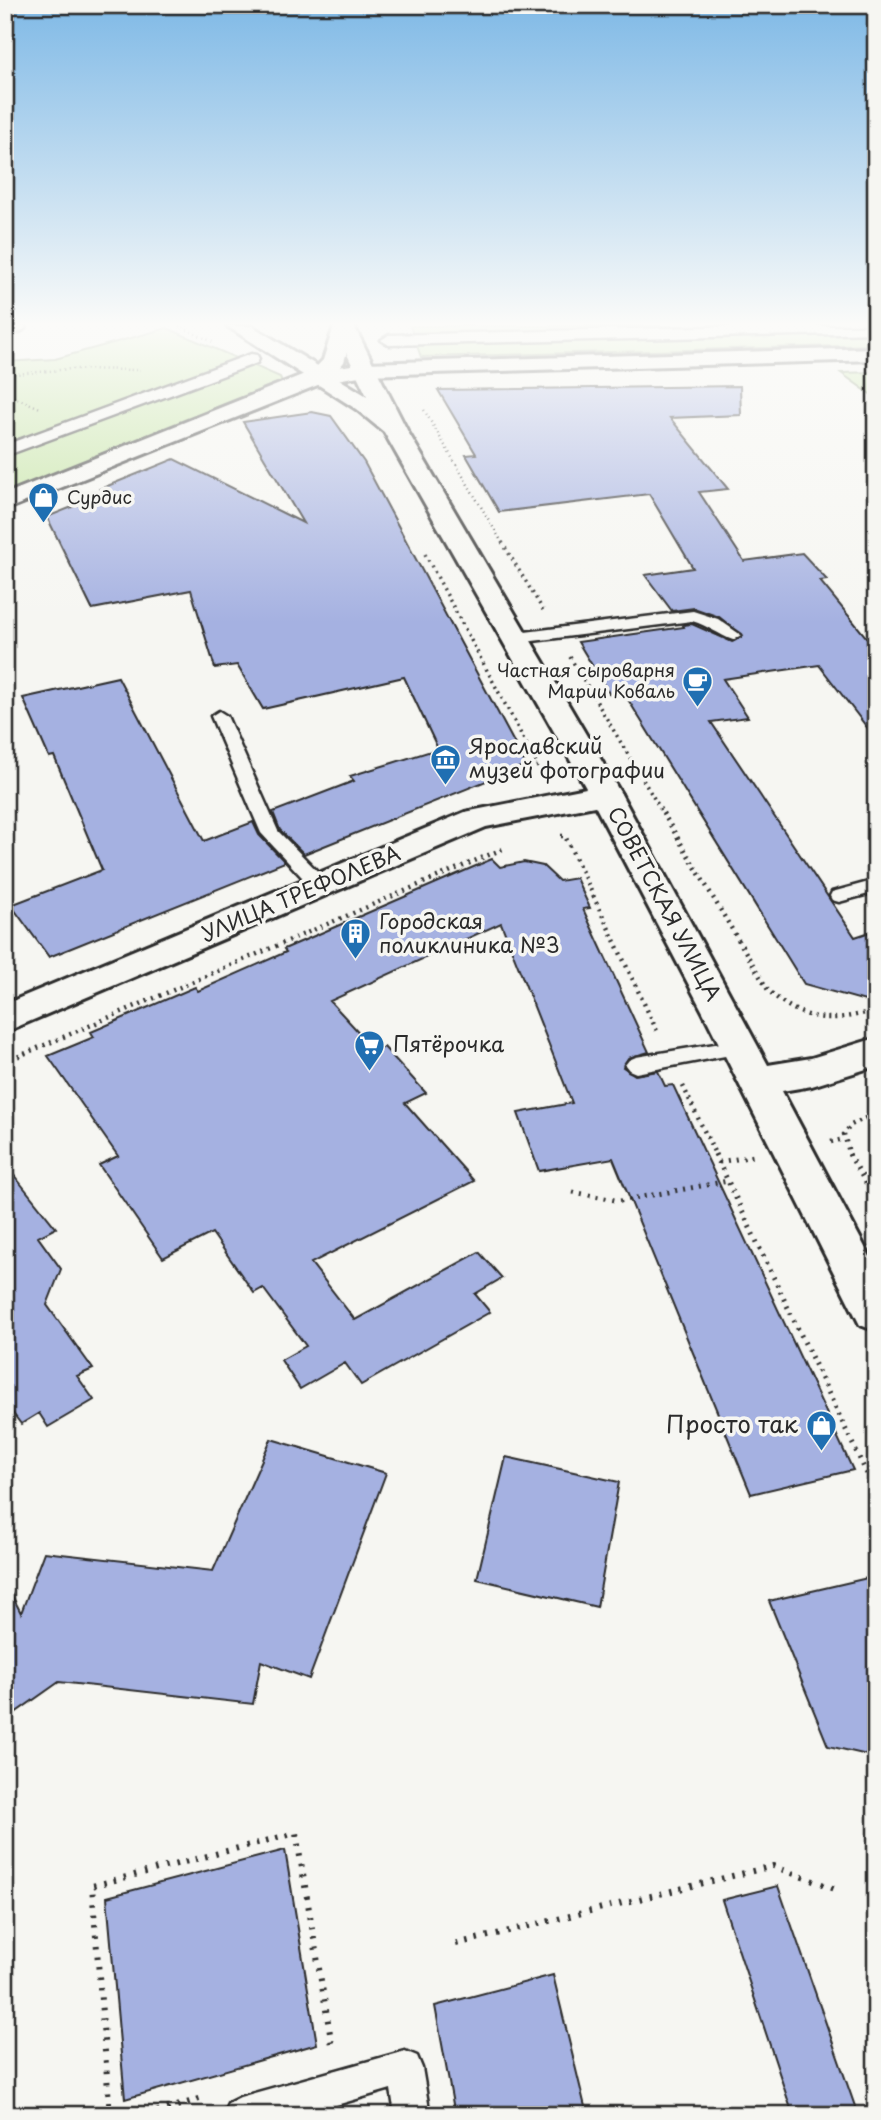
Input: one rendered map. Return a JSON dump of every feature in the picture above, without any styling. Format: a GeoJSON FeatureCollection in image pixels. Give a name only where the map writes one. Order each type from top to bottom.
{"type":"FeatureCollection","features":[{"type":"Feature","properties":{"kind":"street"},"geometry":{"type":"LineString","coordinates":[[5,451],[75,425]]}},
{"type":"Feature","properties":{"kind":"street"},"geometry":{"type":"LineString","coordinates":[[5,503],[199,425]]}},
{"type":"Feature","properties":{"kind":"street","name":"СОВЕТСКАЯ УЛИЦА"},"geometry":{"type":"LineString","coordinates":[[388,425],[396,432]]}},
{"type":"Feature","properties":{"kind":"street","name":"СОВЕТСКАЯ УЛИЦА"},"geometry":{"type":"LineString","coordinates":[[393,425],[605,794],[876,1312]]}},
{"type":"Feature","properties":{"kind":"street","name":"УЛИЦА ТРЕФОЛЕВА"},"geometry":{"type":"LineString","coordinates":[[5,1019],[477,819],[605,794]]}},
{"type":"Feature","properties":{"kind":"street"},"geometry":{"type":"LineString","coordinates":[[748,1064],[812,1072],[876,1052]]}},
{"type":"Feature","properties":{"kind":"lane"},"geometry":{"type":"LineString","coordinates":[[517,638],[692,616],[713,622],[733,635]]}},
{"type":"Feature","properties":{"kind":"lane"},"geometry":{"type":"LineString","coordinates":[[219,716],[270,834],[321,886]]}},
{"type":"Feature","properties":{"kind":"lane"},"geometry":{"type":"LineString","coordinates":[[839,896],[876,886]]}},
{"type":"Feature","properties":{"kind":"lane"},"geometry":{"type":"LineString","coordinates":[[636,1065],[671,1060],[748,1064]]}},
{"type":"Feature","properties":{"kind":"lane"},"geometry":{"type":"LineString","coordinates":[[240,2115],[405,2068],[413,2115]]}},
{"type":"Feature","properties":{"kind":"path"},"geometry":{"type":"LineString","coordinates":[[432,425],[768,990],[791,1010],[830,1020],[846,1019],[876,1010]]}},
{"type":"Feature","properties":{"kind":"path"},"geometry":{"type":"LineString","coordinates":[[421,547],[538,766]]}},
{"type":"Feature","properties":{"kind":"path"},"geometry":{"type":"LineString","coordinates":[[552,837],[565,836],[876,1493]]}},
{"type":"Feature","properties":{"kind":"path"},"geometry":{"type":"LineString","coordinates":[[5,1062],[516,843]]}},
{"type":"Feature","properties":{"kind":"path"},"geometry":{"type":"LineString","coordinates":[[876,1113],[850,1125],[844,1134],[848,1150],[876,1200]]}},
{"type":"Feature","properties":{"kind":"path"},"geometry":{"type":"LineString","coordinates":[[573,1192],[620,1201],[728,1181]]}},
{"type":"Feature","properties":{"kind":"path"},"geometry":{"type":"LineString","coordinates":[[110,2115],[92,1886],[296,1833],[338,2086]]}},
{"type":"Feature","properties":{"kind":"path"},"geometry":{"type":"LineString","coordinates":[[456,1944],[773,1866],[835,1889]]}},
{"type":"Feature","properties":{"kind":"green space"},"geometry":{"type":"Polygon","coordinates":[[[5,425],[192,425],[5,499],[5,425]]]}},
{"type":"Feature","properties":{"kind":"building"},"geometry":{"type":"Polygon","coordinates":[[[245,425],[337,425],[364,462],[526,765],[304,854],[280,830],[273,812],[354,781],[350,776],[438,749],[404,677],[263,709],[237,665],[215,668],[191,590],[92,609],[47,517],[107,493],[100,489],[174,459],[303,523],[245,425]]]}},
{"type":"Feature","properties":{"kind":"building"},"geometry":{"type":"Polygon","coordinates":[[[459,425],[676,425],[728,489],[699,492],[744,561],[802,553],[827,580],[820,581],[876,649],[876,739],[819,665],[723,679],[748,717],[711,722],[855,937],[876,930],[876,1004],[804,984],[624,693],[610,695],[578,642],[692,624],[732,642],[743,636],[719,617],[694,608],[672,611],[645,575],[693,568],[649,494],[499,512],[466,455],[476,454],[459,425]]]}},
{"type":"Feature","properties":{"kind":"building"},"geometry":{"type":"Polygon","coordinates":[[[118,677],[204,841],[253,822],[259,835],[285,862],[49,957],[11,905],[102,870],[54,756],[49,757],[23,698],[118,677]]]}},
{"type":"Feature","properties":{"kind":"building"},"geometry":{"type":"Polygon","coordinates":[[[492,859],[500,867],[524,862],[543,866],[559,881],[576,878],[590,908],[583,909],[649,1052],[628,1058],[623,1067],[635,1075],[658,1071],[665,1086],[673,1085],[853,1470],[751,1494],[613,1158],[539,1171],[518,1113],[572,1103],[501,923],[330,1001],[376,1051],[384,1047],[426,1093],[405,1103],[474,1181],[311,1263],[355,1320],[479,1252],[502,1278],[475,1294],[490,1312],[361,1385],[345,1363],[300,1389],[281,1360],[306,1346],[263,1288],[254,1293],[212,1233],[163,1258],[99,1165],[118,1156],[48,1056],[94,1037],[91,1032],[195,987],[198,991],[286,952],[284,949],[492,859]]]}},
{"type":"Feature","properties":{"kind":"building"},"geometry":{"type":"Polygon","coordinates":[[[5,1164],[56,1228],[38,1237],[61,1269],[47,1305],[93,1369],[77,1376],[94,1400],[48,1427],[39,1413],[21,1424],[5,1403],[5,1164]]]}},
{"type":"Feature","properties":{"kind":"building"},"geometry":{"type":"Polygon","coordinates":[[[271,1439],[386,1473],[309,1679],[261,1661],[253,1704],[59,1682],[5,1720],[5,1582],[21,1613],[44,1552],[213,1571],[271,1439]]]}},
{"type":"Feature","properties":{"kind":"building"},"geometry":{"type":"Polygon","coordinates":[[[506,1457],[619,1482],[597,1607],[477,1579],[506,1457]]]}},
{"type":"Feature","properties":{"kind":"building"},"geometry":{"type":"Polygon","coordinates":[[[876,1576],[876,1757],[828,1746],[769,1601],[876,1576]]]}},
{"type":"Feature","properties":{"kind":"building"},"geometry":{"type":"Polygon","coordinates":[[[285,1850],[317,2044],[125,2099],[107,1897],[285,1850]]]}},
{"type":"Feature","properties":{"kind":"building"},"geometry":{"type":"Polygon","coordinates":[[[778,1886],[858,2115],[793,2115],[722,1900],[778,1886]]]}},
{"type":"Feature","properties":{"kind":"building"},"geometry":{"type":"Polygon","coordinates":[[[553,1975],[587,2115],[455,2115],[435,2006],[553,1975]]]}},
{"type":"Feature","properties":{"kind":"place","name":"Сурдис"},"geometry":{"type":"Point","coordinates":[44,525]}},
{"type":"Feature","properties":{"kind":"place","name":"Частная сыроварня Марии Коваль"},"geometry":{"type":"Point","coordinates":[698,708]}},
{"type":"Feature","properties":{"kind":"place","name":"Ярославский музей фотографии"},"geometry":{"type":"Point","coordinates":[446,786]}},
{"type":"Feature","properties":{"kind":"place","name":"Городская поликлиника №3"},"geometry":{"type":"Point","coordinates":[356,961]}},
{"type":"Feature","properties":{"kind":"place","name":"Пятёрочка"},"geometry":{"type":"Point","coordinates":[370,1072]}},
{"type":"Feature","properties":{"kind":"place","name":"Просто так"},"geometry":{"type":"Point","coordinates":[821,1452]}}]}
